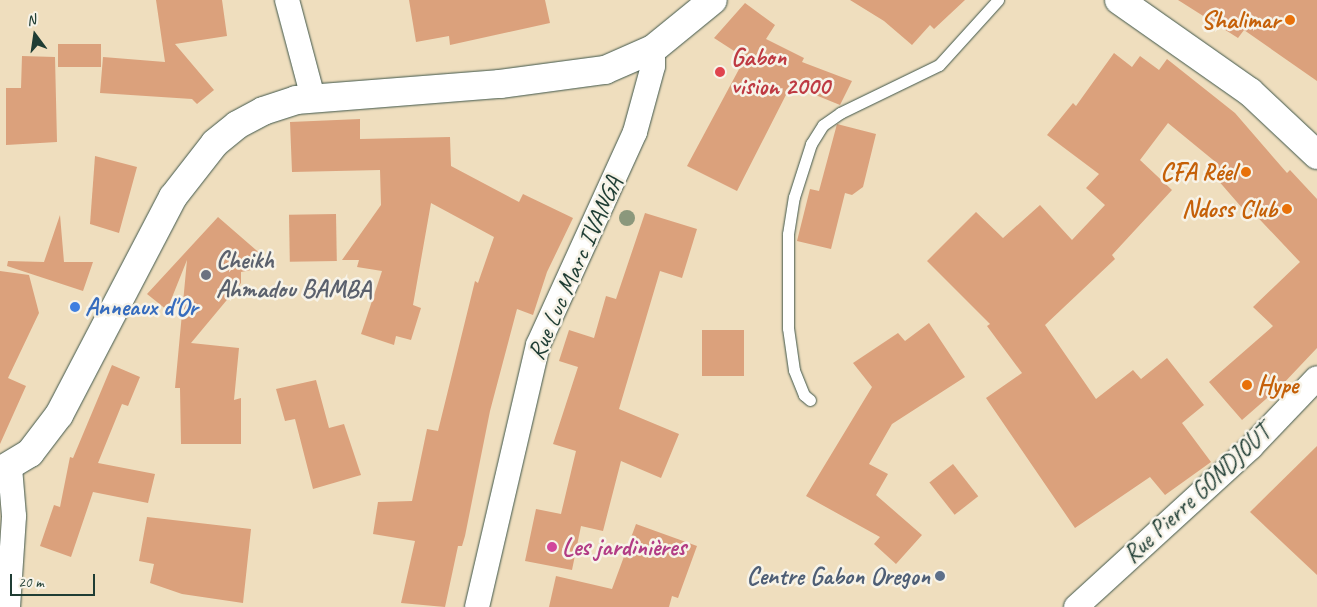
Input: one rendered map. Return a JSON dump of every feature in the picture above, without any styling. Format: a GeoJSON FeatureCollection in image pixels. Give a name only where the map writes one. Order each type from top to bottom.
{"type":"FeatureCollection","features":[{"type":"Feature","properties":{"kind":"street"},"geometry":{"type":"LineString","coordinates":[[287,0],[313,98]]}},
{"type":"Feature","properties":{"kind":"street"},"geometry":{"type":"LineString","coordinates":[[8,607],[14,516],[5,469],[30,453],[59,415],[173,197],[199,162],[237,124],[263,111],[313,98],[500,84],[576,76],[625,63],[653,49],[713,0]]}},
{"type":"Feature","properties":{"kind":"street"},"geometry":{"type":"LineString","coordinates":[[1119,0],[1250,92],[1317,155]]}},
{"type":"Feature","properties":{"kind":"street","name":"Rue Luc Marc IVANGA"},"geometry":{"type":"LineString","coordinates":[[476,607],[536,353],[635,132],[653,66],[653,49]]}},
{"type":"Feature","properties":{"kind":"street","name":"Rue Pierre GONDJOUT"},"geometry":{"type":"LineString","coordinates":[[1076,607],[1250,447],[1317,378]]}},
{"type":"Feature","properties":{"kind":"lane"},"geometry":{"type":"LineString","coordinates":[[810,400],[804,395],[794,370],[788,328],[788,234],[794,198],[811,144],[823,125],[840,113],[939,64],[998,0]]}},
{"type":"Feature","properties":{"kind":"building"},"geometry":{"type":"Polygon","coordinates":[[[156,0],[222,0],[227,36],[175,44],[214,90],[197,104],[192,99],[100,93],[103,57],[165,62],[156,0]]]}},
{"type":"Feature","properties":{"kind":"building"},"geometry":{"type":"Polygon","coordinates":[[[409,0],[545,0],[550,23],[450,45],[449,36],[416,42],[409,0]]]}},
{"type":"Feature","properties":{"kind":"building"},"geometry":{"type":"Polygon","coordinates":[[[850,0],[965,0],[934,29],[930,25],[912,45],[884,21],[850,0]]]}},
{"type":"Feature","properties":{"kind":"building"},"geometry":{"type":"Polygon","coordinates":[[[1178,0],[1317,0],[1317,81],[1244,30],[1238,38],[1178,0]]]}},
{"type":"Feature","properties":{"kind":"building"},"geometry":{"type":"Polygon","coordinates":[[[745,3],[775,25],[766,39],[804,58],[802,62],[852,81],[840,105],[791,85],[737,191],[687,166],[745,58],[714,38],[745,3]]]}},
{"type":"Feature","properties":{"kind":"building"},"geometry":{"type":"Polygon","coordinates":[[[58,44],[101,44],[101,67],[58,67],[58,44]]]}},
{"type":"Feature","properties":{"kind":"building"},"geometry":{"type":"Polygon","coordinates":[[[1114,53],[1132,67],[1140,56],[1159,70],[1167,59],[1235,113],[1287,173],[1290,170],[1317,199],[1317,348],[1281,386],[1242,420],[1209,382],[1273,326],[1253,307],[1300,262],[1246,205],[1243,209],[1210,171],[1218,164],[1168,123],[1140,160],[1172,190],[1112,255],[1115,259],[1045,325],[1096,399],[1133,370],[1141,379],[1167,358],[1204,405],[1182,423],[1211,462],[1165,495],[1150,477],[1075,528],[986,398],[1022,373],[987,326],[990,324],[927,261],[976,212],[1003,238],[1040,205],[1072,240],[1105,205],[1086,188],[1099,174],[1047,135],[1073,103],[1076,106],[1114,53]]]}},
{"type":"Feature","properties":{"kind":"building"},"geometry":{"type":"Polygon","coordinates":[[[22,56],[55,57],[57,142],[6,145],[6,88],[21,88],[22,56]]]}},
{"type":"Feature","properties":{"kind":"building"},"geometry":{"type":"Polygon","coordinates":[[[360,119],[360,139],[450,137],[451,166],[519,202],[523,194],[573,218],[547,272],[533,315],[517,309],[490,411],[465,536],[462,546],[458,546],[445,607],[401,603],[415,541],[373,534],[378,502],[412,501],[427,429],[438,431],[475,281],[478,283],[494,237],[431,203],[413,305],[421,308],[411,340],[396,336],[394,345],[361,334],[382,271],[357,267],[359,260],[342,260],[381,205],[380,170],[292,172],[290,122],[360,119]]]}},
{"type":"Feature","properties":{"kind":"building"},"geometry":{"type":"Polygon","coordinates":[[[837,124],[876,134],[863,187],[852,195],[845,193],[831,249],[797,241],[810,189],[819,191],[837,124]]]}},
{"type":"Feature","properties":{"kind":"building"},"geometry":{"type":"Polygon","coordinates":[[[95,156],[137,167],[119,233],[90,224],[95,156]]]}},
{"type":"Feature","properties":{"kind":"building"},"geometry":{"type":"Polygon","coordinates":[[[645,213],[697,229],[682,278],[660,271],[619,409],[679,434],[661,478],[621,461],[603,531],[581,526],[572,570],[525,561],[536,509],[561,514],[576,451],[553,444],[578,367],[559,361],[569,330],[594,338],[606,296],[616,299],[645,213]]]}},
{"type":"Feature","properties":{"kind":"building"},"geometry":{"type":"Polygon","coordinates":[[[336,214],[337,261],[290,262],[289,215],[336,214]]]}},
{"type":"Feature","properties":{"kind":"building"},"geometry":{"type":"Polygon","coordinates":[[[60,215],[64,262],[93,262],[83,291],[7,266],[8,261],[44,262],[60,215]]]}},
{"type":"Feature","properties":{"kind":"building"},"geometry":{"type":"Polygon","coordinates":[[[218,217],[263,256],[251,270],[241,272],[241,283],[191,343],[239,348],[234,400],[241,398],[241,444],[181,444],[180,388],[175,388],[187,260],[167,310],[147,294],[218,217]]]}},
{"type":"Feature","properties":{"kind":"building"},"geometry":{"type":"Polygon","coordinates":[[[0,271],[29,275],[39,313],[8,378],[26,386],[0,444],[0,271]]]}},
{"type":"Feature","properties":{"kind":"building"},"geometry":{"type":"Polygon","coordinates":[[[929,323],[965,377],[892,424],[869,464],[888,474],[876,495],[922,535],[896,564],[874,544],[880,537],[806,496],[872,387],[853,363],[898,333],[905,341],[929,323]]]}},
{"type":"Feature","properties":{"kind":"building"},"geometry":{"type":"Polygon","coordinates":[[[702,330],[744,330],[744,376],[702,376],[702,330]]]}},
{"type":"Feature","properties":{"kind":"building"},"geometry":{"type":"Polygon","coordinates":[[[112,365],[140,377],[128,406],[122,404],[98,463],[155,474],[148,503],[93,492],[71,557],[40,546],[54,505],[60,507],[70,457],[73,458],[112,365]]]}},
{"type":"Feature","properties":{"kind":"building"},"geometry":{"type":"Polygon","coordinates":[[[316,380],[329,428],[344,424],[361,475],[313,489],[295,419],[285,421],[276,389],[316,380]]]}},
{"type":"Feature","properties":{"kind":"building"},"geometry":{"type":"Polygon","coordinates":[[[1317,446],[1317,575],[1250,512],[1317,446]]]}},
{"type":"Feature","properties":{"kind":"building"},"geometry":{"type":"Polygon","coordinates":[[[953,464],[978,496],[955,515],[929,482],[953,464]]]}},
{"type":"Feature","properties":{"kind":"building"},"geometry":{"type":"Polygon","coordinates":[[[147,517],[251,529],[243,603],[182,594],[150,583],[154,564],[139,561],[147,517]]]}},
{"type":"Feature","properties":{"kind":"building"},"geometry":{"type":"Polygon","coordinates":[[[636,524],[697,546],[678,598],[672,596],[669,607],[549,607],[556,576],[612,589],[636,524]]]}},
{"type":"Feature","properties":{"kind":"place","name":"Shalimar"},"geometry":{"type":"Point","coordinates":[1290,20]}},
{"type":"Feature","properties":{"kind":"place","name":"Gabon vision 2000"},"geometry":{"type":"Point","coordinates":[720,72]}},
{"type":"Feature","properties":{"kind":"place","name":"CFA Réel"},"geometry":{"type":"Point","coordinates":[1246,172]}},
{"type":"Feature","properties":{"kind":"place","name":"Ndoss Club"},"geometry":{"type":"Point","coordinates":[1287,209]}},
{"type":"Feature","properties":{"kind":"place","name":"Cheikh Ahmadou BAMBA"},"geometry":{"type":"Point","coordinates":[206,275]}},
{"type":"Feature","properties":{"kind":"place","name":"Anneaux d'Or"},"geometry":{"type":"Point","coordinates":[75,307]}},
{"type":"Feature","properties":{"kind":"place","name":"Hype"},"geometry":{"type":"Point","coordinates":[1247,385]}},
{"type":"Feature","properties":{"kind":"place","name":"Les jardinières"},"geometry":{"type":"Point","coordinates":[552,547]}},
{"type":"Feature","properties":{"kind":"place","name":"Centre Gabon Oregon"},"geometry":{"type":"Point","coordinates":[940,576]}}]}
